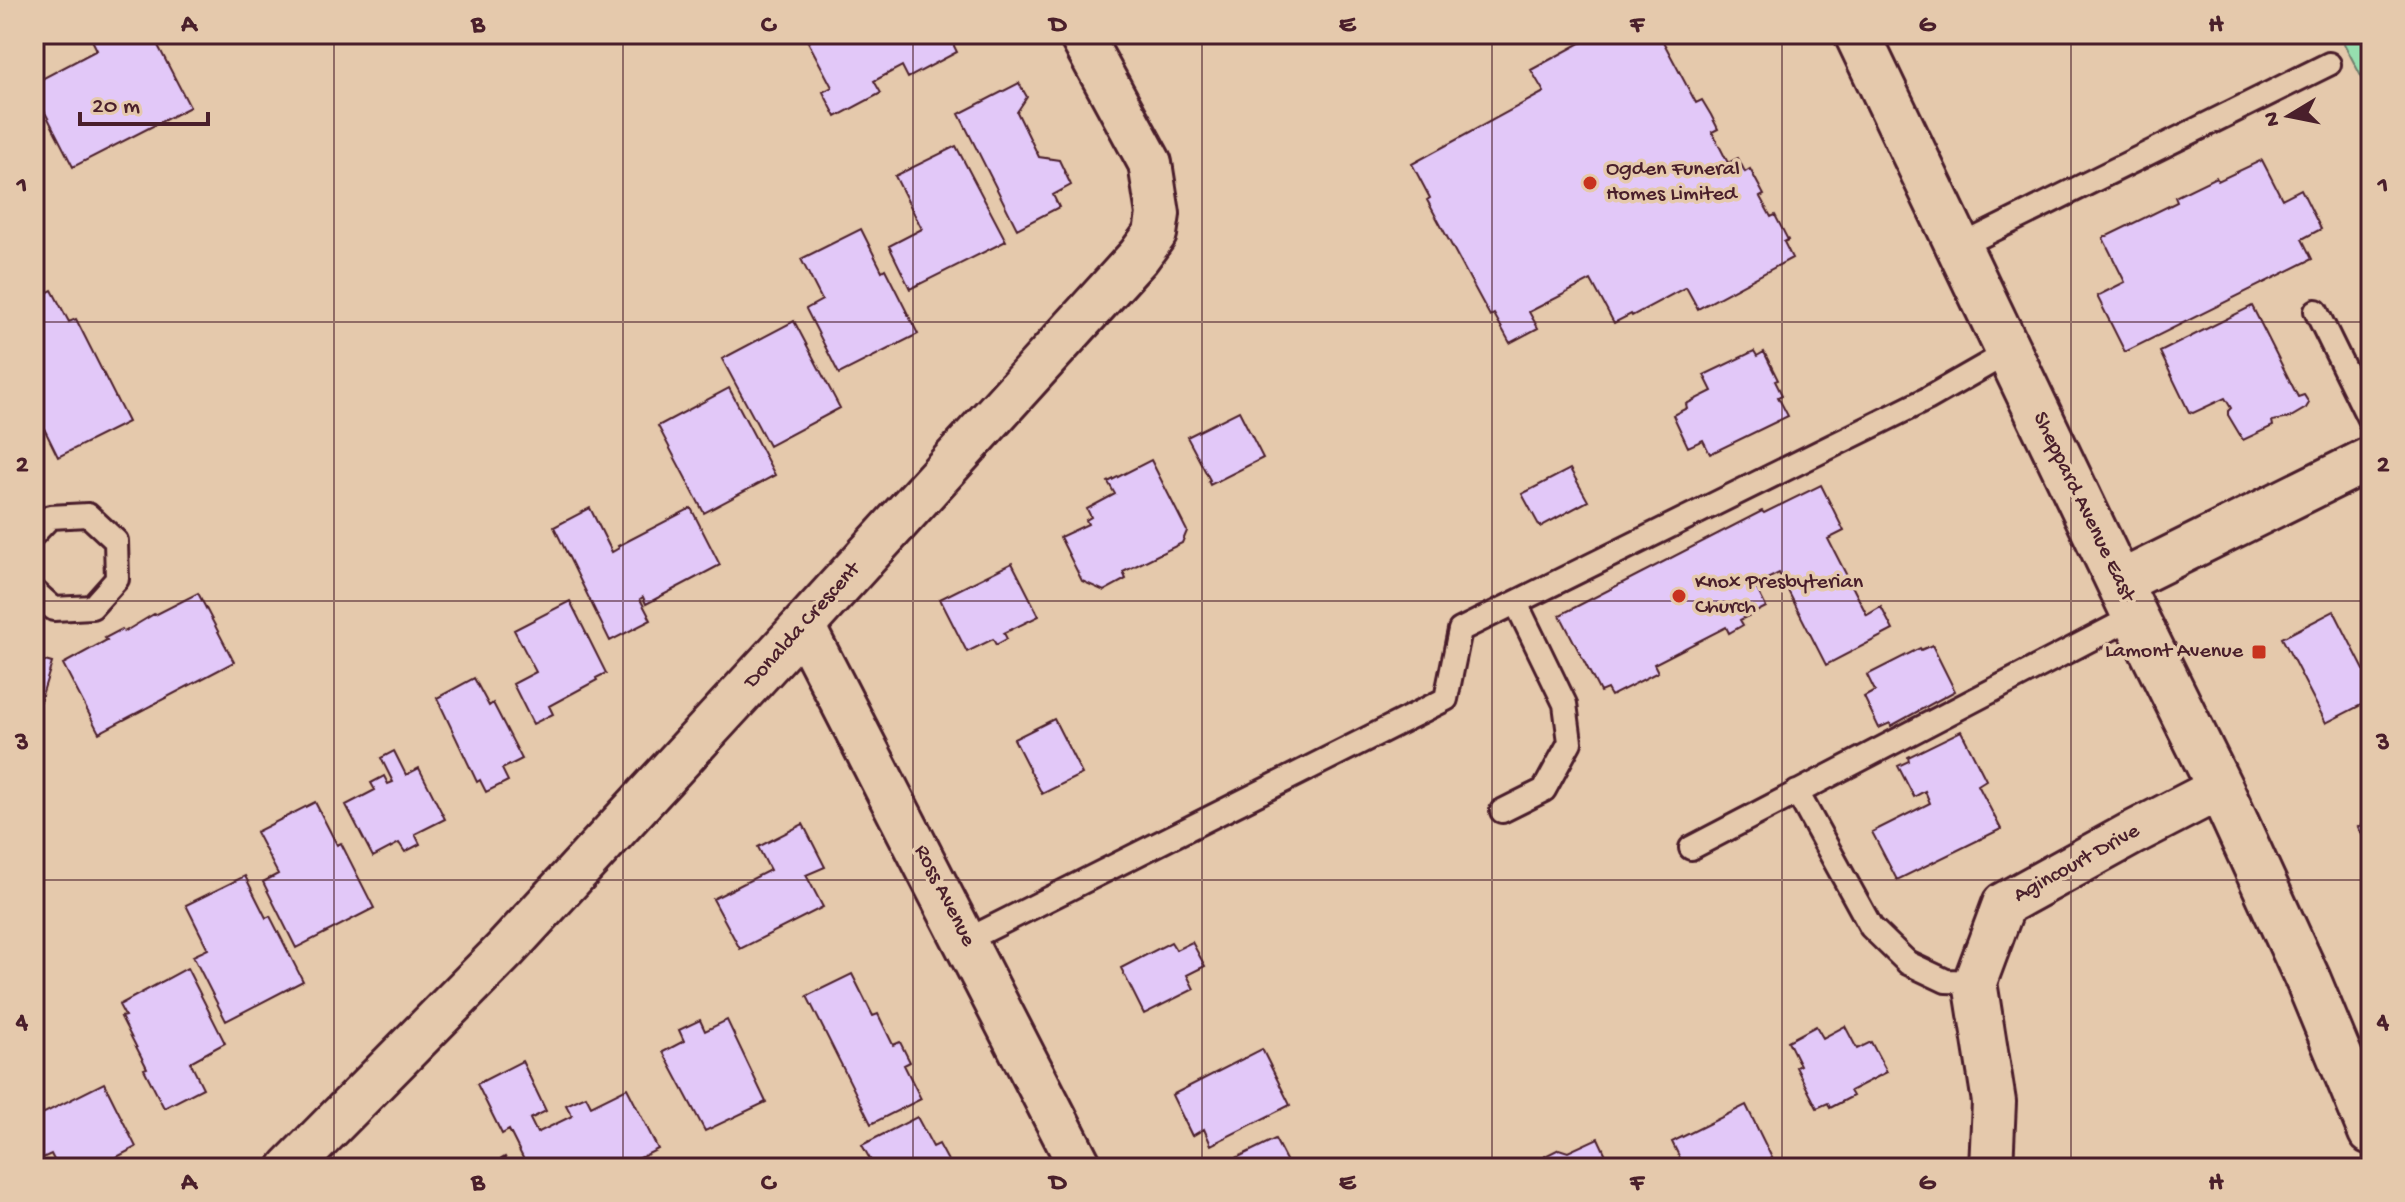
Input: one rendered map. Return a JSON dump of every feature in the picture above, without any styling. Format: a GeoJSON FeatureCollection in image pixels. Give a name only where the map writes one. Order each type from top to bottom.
{"type":"FeatureCollection","features":[{"type":"Feature","properties":{"kind":"main road","name":"Sheppard Avenue East"},"geometry":{"type":"LineString","coordinates":[[1857,34],[2220,788],[2308,980],[2371,1132]]}},
{"type":"Feature","properties":{"kind":"main road","name":"Sheppard Avenue East"},"geometry":{"type":"LineString","coordinates":[[2308,980],[2371,1083]]}},
{"type":"Feature","properties":{"kind":"street","name":"Donalda Crescent"},"geometry":{"type":"LineString","coordinates":[[290,1168],[505,950],[1139,256],[1155,234],[1158,214],[1150,163],[1080,34]]}},
{"type":"Feature","properties":{"kind":"street"},"geometry":{"type":"LineString","coordinates":[[2127,599],[2371,458]]}},
{"type":"Feature","properties":{"kind":"street","name":"Ross Avenue"},"geometry":{"type":"LineString","coordinates":[[803,626],[967,940],[1081,1168]]}},
{"type":"Feature","properties":{"kind":"street","name":"Agincourt Drive"},"geometry":{"type":"LineString","coordinates":[[1991,1168],[1994,1102],[1975,982],[2004,904],[2220,788]]}},
{"type":"Feature","properties":{"kind":"lane"},"geometry":{"type":"LineString","coordinates":[[1959,247],[2329,64]]}},
{"type":"Feature","properties":{"kind":"lane"},"geometry":{"type":"LineString","coordinates":[[2316,311],[2371,423]]}},
{"type":"Feature","properties":{"kind":"lane"},"geometry":{"type":"LineString","coordinates":[[967,940],[1446,699],[1460,630],[1927,399],[2009,352]]}},
{"type":"Feature","properties":{"kind":"lane"},"geometry":{"type":"LineString","coordinates":[[34,534],[50,517],[88,515],[116,541],[117,579],[92,607],[54,609],[34,591]]}},
{"type":"Feature","properties":{"kind":"lane"},"geometry":{"type":"LineString","coordinates":[[1691,848],[1797,792],[2127,599]]}},
{"type":"Feature","properties":{"kind":"lane"},"geometry":{"type":"LineString","coordinates":[[1502,811],[1544,790],[1570,742],[1565,704],[1516,603]]}},
{"type":"Feature","properties":{"kind":"lane"},"geometry":{"type":"LineString","coordinates":[[1797,792],[1871,927],[1908,963],[1946,981],[1975,982]]}},
{"type":"Feature","properties":{"kind":"green space"},"geometry":{"type":"Polygon","coordinates":[[[2339,34],[2371,34],[2371,76],[2363,80],[2339,34]]]}},
{"type":"Feature","properties":{"kind":"building"},"geometry":{"type":"Polygon","coordinates":[[[89,34],[152,34],[190,107],[73,167],[34,91],[34,83],[97,50],[89,34]]]}},
{"type":"Feature","properties":{"kind":"building"},"geometry":{"type":"Polygon","coordinates":[[[804,34],[948,34],[957,52],[908,78],[902,66],[874,81],[881,93],[836,117],[823,92],[832,87],[804,34]]]}},
{"type":"Feature","properties":{"kind":"building","name":"Ogden Funeral Homes Limited"},"geometry":{"type":"Polygon","coordinates":[[[1597,34],[1659,34],[1696,103],[1702,100],[1711,115],[1718,129],[1712,132],[1728,163],[1738,158],[1745,172],[1750,169],[1764,195],[1760,197],[1771,217],[1775,215],[1788,240],[1784,242],[1792,258],[1698,309],[1686,287],[1614,323],[1591,280],[1529,312],[1538,328],[1510,343],[1494,314],[1490,316],[1427,200],[1430,198],[1412,164],[1544,92],[1531,70],[1597,34]]]}},
{"type":"Feature","properties":{"kind":"building"},"geometry":{"type":"Polygon","coordinates":[[[1019,83],[1027,97],[1017,112],[1039,157],[1059,160],[1071,185],[1053,195],[1059,207],[1017,229],[959,114],[1019,83]]]}},
{"type":"Feature","properties":{"kind":"building"},"geometry":{"type":"Polygon","coordinates":[[[956,146],[1006,241],[910,289],[889,246],[922,229],[895,176],[956,146]]]}},
{"type":"Feature","properties":{"kind":"building"},"geometry":{"type":"Polygon","coordinates":[[[2262,160],[2282,199],[2301,189],[2321,229],[2302,239],[2312,259],[2125,352],[2097,296],[2125,282],[2103,238],[2177,202],[2175,197],[2262,160]]]}},
{"type":"Feature","properties":{"kind":"building"},"geometry":{"type":"Polygon","coordinates":[[[861,229],[918,334],[839,374],[806,309],[822,300],[801,259],[861,229]]]}},
{"type":"Feature","properties":{"kind":"building"},"geometry":{"type":"Polygon","coordinates":[[[52,290],[69,322],[76,319],[128,422],[58,457],[34,408],[34,299],[52,290]]]}},
{"type":"Feature","properties":{"kind":"building"},"geometry":{"type":"Polygon","coordinates":[[[2252,306],[2298,397],[2304,395],[2309,403],[2289,418],[2272,421],[2273,426],[2243,440],[2228,415],[2231,408],[2225,398],[2189,412],[2160,352],[2252,306]]]}},
{"type":"Feature","properties":{"kind":"building"},"geometry":{"type":"Polygon","coordinates":[[[794,321],[840,408],[769,446],[722,359],[794,321]]]}},
{"type":"Feature","properties":{"kind":"building"},"geometry":{"type":"Polygon","coordinates":[[[1754,351],[1757,356],[1764,352],[1778,380],[1775,381],[1782,395],[1778,397],[1788,416],[1710,454],[1703,440],[1688,447],[1673,415],[1687,408],[1686,404],[1712,391],[1704,375],[1754,351]]]}},
{"type":"Feature","properties":{"kind":"building"},"geometry":{"type":"Polygon","coordinates":[[[729,388],[775,475],[704,513],[658,426],[729,388]]]}},
{"type":"Feature","properties":{"kind":"building"},"geometry":{"type":"Polygon","coordinates":[[[1239,411],[1263,458],[1210,485],[1187,437],[1239,411]]]}},
{"type":"Feature","properties":{"kind":"building"},"geometry":{"type":"Polygon","coordinates":[[[1151,460],[1187,531],[1182,543],[1123,572],[1126,579],[1104,591],[1082,581],[1060,537],[1088,524],[1086,520],[1091,517],[1087,509],[1115,494],[1108,482],[1151,460]]]}},
{"type":"Feature","properties":{"kind":"building"},"geometry":{"type":"Polygon","coordinates":[[[1570,469],[1588,501],[1540,527],[1522,494],[1570,469]]]}},
{"type":"Feature","properties":{"kind":"building","name":"Knox Presbyterian Church"},"geometry":{"type":"Polygon","coordinates":[[[1821,485],[1844,531],[1828,539],[1867,615],[1881,607],[1893,630],[1826,665],[1779,573],[1755,585],[1766,607],[1740,620],[1743,625],[1729,633],[1726,627],[1654,664],[1658,672],[1611,696],[1607,689],[1600,692],[1560,615],[1762,511],[1764,513],[1821,485]]]}},
{"type":"Feature","properties":{"kind":"building"},"geometry":{"type":"Polygon","coordinates":[[[590,508],[612,552],[691,508],[720,565],[646,604],[643,597],[640,599],[651,620],[610,641],[554,527],[590,508]]]}},
{"type":"Feature","properties":{"kind":"building"},"geometry":{"type":"Polygon","coordinates":[[[1012,563],[1039,616],[1004,633],[1007,639],[996,645],[993,639],[967,652],[940,599],[1012,563]]]}},
{"type":"Feature","properties":{"kind":"building"},"geometry":{"type":"Polygon","coordinates":[[[198,593],[234,662],[99,733],[63,664],[122,629],[124,632],[198,593]]]}},
{"type":"Feature","properties":{"kind":"building"},"geometry":{"type":"Polygon","coordinates":[[[570,601],[606,673],[549,706],[553,714],[533,724],[513,684],[536,672],[514,630],[570,601]]]}},
{"type":"Feature","properties":{"kind":"building"},"geometry":{"type":"Polygon","coordinates":[[[2334,611],[2365,672],[2371,669],[2371,700],[2326,723],[2282,638],[2334,611]]]}},
{"type":"Feature","properties":{"kind":"building"},"geometry":{"type":"Polygon","coordinates":[[[1932,645],[1955,691],[1891,726],[1890,723],[1879,728],[1864,697],[1875,691],[1867,675],[1932,645]]]}},
{"type":"Feature","properties":{"kind":"building"},"geometry":{"type":"Polygon","coordinates":[[[34,658],[52,663],[34,721],[34,658]]]}},
{"type":"Feature","properties":{"kind":"building"},"geometry":{"type":"Polygon","coordinates":[[[474,678],[489,706],[493,703],[522,759],[502,769],[508,781],[486,792],[480,780],[477,782],[437,698],[474,678]]]}},
{"type":"Feature","properties":{"kind":"building"},"geometry":{"type":"Polygon","coordinates":[[[1054,719],[1082,774],[1042,794],[1014,739],[1054,719]]]}},
{"type":"Feature","properties":{"kind":"building"},"geometry":{"type":"Polygon","coordinates":[[[1961,731],[1986,780],[1978,785],[2001,829],[1897,880],[1872,832],[1930,803],[1925,791],[1914,797],[1898,766],[1909,761],[1908,757],[1961,731]]]}},
{"type":"Feature","properties":{"kind":"building"},"geometry":{"type":"Polygon","coordinates":[[[394,751],[406,775],[419,768],[445,819],[415,834],[420,844],[405,852],[399,843],[373,857],[346,805],[375,790],[371,783],[384,776],[388,784],[393,782],[381,758],[394,751]]]}},
{"type":"Feature","properties":{"kind":"building"},"geometry":{"type":"Polygon","coordinates":[[[315,802],[337,845],[341,843],[374,908],[296,948],[263,882],[278,874],[256,832],[315,802]]]}},
{"type":"Feature","properties":{"kind":"building"},"geometry":{"type":"Polygon","coordinates":[[[2371,820],[2371,852],[2358,827],[2371,820]]]}},
{"type":"Feature","properties":{"kind":"building"},"geometry":{"type":"Polygon","coordinates":[[[803,824],[825,867],[806,875],[823,907],[740,949],[713,899],[770,870],[758,847],[803,824]]]}},
{"type":"Feature","properties":{"kind":"building"},"geometry":{"type":"Polygon","coordinates":[[[245,876],[266,918],[270,916],[303,981],[226,1021],[193,956],[208,949],[186,905],[245,876]]]}},
{"type":"Feature","properties":{"kind":"building"},"geometry":{"type":"Polygon","coordinates":[[[1171,942],[1176,950],[1192,942],[1205,966],[1187,975],[1194,989],[1144,1014],[1121,968],[1171,942]]]}},
{"type":"Feature","properties":{"kind":"building"},"geometry":{"type":"Polygon","coordinates":[[[187,968],[225,1043],[190,1062],[203,1088],[164,1108],[121,1017],[125,1016],[119,1005],[187,968]]]}},
{"type":"Feature","properties":{"kind":"building"},"geometry":{"type":"Polygon","coordinates":[[[852,974],[873,1016],[878,1014],[893,1045],[900,1042],[910,1062],[904,1065],[921,1099],[871,1124],[807,996],[852,974]]]}},
{"type":"Feature","properties":{"kind":"building"},"geometry":{"type":"Polygon","coordinates":[[[700,1020],[705,1031],[727,1020],[766,1102],[705,1131],[663,1052],[684,1041],[679,1030],[700,1020]]]}},
{"type":"Feature","properties":{"kind":"building"},"geometry":{"type":"Polygon","coordinates":[[[1816,1026],[1823,1038],[1845,1026],[1857,1049],[1871,1042],[1887,1072],[1850,1091],[1853,1096],[1830,1108],[1828,1103],[1817,1108],[1796,1067],[1800,1065],[1788,1041],[1816,1026]]]}},
{"type":"Feature","properties":{"kind":"building"},"geometry":{"type":"Polygon","coordinates":[[[1262,1049],[1290,1105],[1211,1145],[1204,1129],[1192,1136],[1172,1095],[1262,1049]]]}},
{"type":"Feature","properties":{"kind":"building"},"geometry":{"type":"Polygon","coordinates":[[[522,1061],[546,1111],[530,1119],[537,1133],[572,1116],[566,1105],[586,1096],[591,1106],[627,1088],[658,1149],[620,1168],[528,1168],[509,1130],[502,1134],[477,1084],[522,1061]]]}},
{"type":"Feature","properties":{"kind":"building"},"geometry":{"type":"Polygon","coordinates":[[[104,1083],[136,1147],[96,1168],[58,1168],[51,1154],[34,1162],[34,1118],[104,1083]]]}},
{"type":"Feature","properties":{"kind":"building"},"geometry":{"type":"Polygon","coordinates":[[[1746,1105],[1773,1160],[1757,1168],[1685,1168],[1672,1142],[1746,1105]]]}},
{"type":"Feature","properties":{"kind":"building"},"geometry":{"type":"Polygon","coordinates":[[[917,1117],[933,1147],[939,1144],[952,1168],[875,1168],[862,1145],[917,1117]]]}},
{"type":"Feature","properties":{"kind":"building"},"geometry":{"type":"Polygon","coordinates":[[[1598,1138],[1612,1168],[1538,1168],[1545,1156],[1559,1149],[1568,1152],[1598,1138]]]}},
{"type":"Feature","properties":{"kind":"building"},"geometry":{"type":"Polygon","coordinates":[[[1275,1139],[1290,1168],[1224,1168],[1222,1165],[1275,1139]]]}},
{"type":"Feature","properties":{"kind":"building"},"geometry":{"type":"Polygon","coordinates":[[[505,1157],[511,1168],[486,1168],[505,1157]]]}},
{"type":"Feature","properties":{"kind":"place","name":"Ogden Funeral Homes Limited"},"geometry":{"type":"Point","coordinates":[1590,183]}},
{"type":"Feature","properties":{"kind":"place","name":"Knox Presbyterian Church"},"geometry":{"type":"Point","coordinates":[1679,596]}},
{"type":"Feature","properties":{"kind":"place","name":"Lamont Avenue"},"geometry":{"type":"Point","coordinates":[2259,652]}}]}
